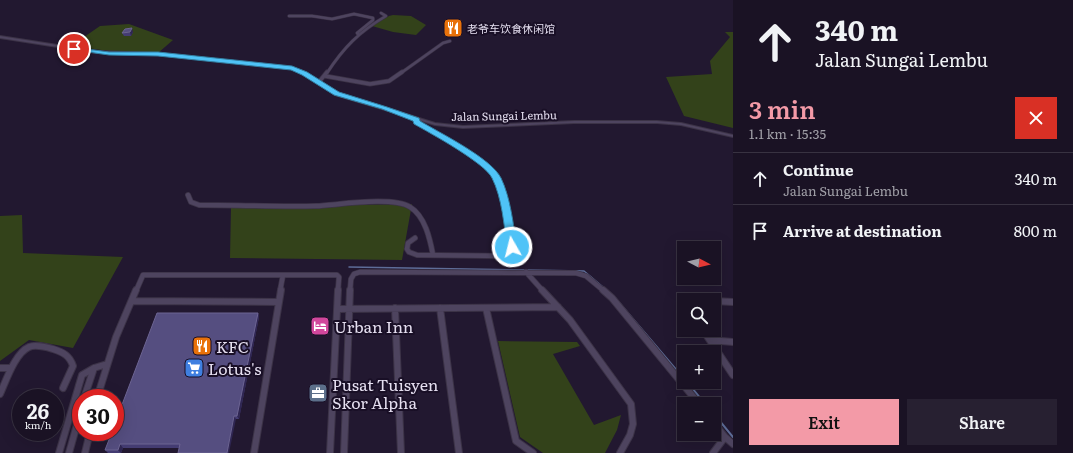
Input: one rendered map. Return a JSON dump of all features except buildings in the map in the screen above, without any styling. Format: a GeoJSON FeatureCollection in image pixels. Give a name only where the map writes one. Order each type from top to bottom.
{"type":"FeatureCollection","features":[{"type":"Feature","properties":{"kind":"main road","name":"Jalan Sungai Lembu"},"geometry":{"type":"LineString","coordinates":[[0,37],[103,53],[158,54],[286,67],[304,73],[330,90],[344,97],[375,105],[416,120],[435,124],[463,127],[574,122],[657,122],[688,125],[733,136]]}},
{"type":"Feature","properties":{"kind":"street"},"geometry":{"type":"LineString","coordinates":[[358,34],[386,16],[381,13]]}},
{"type":"Feature","properties":{"kind":"street"},"geometry":{"type":"LineString","coordinates":[[289,16],[312,16],[332,19],[354,14],[374,19],[357,33],[358,34],[339,55],[325,76],[319,82]]}},
{"type":"Feature","properties":{"kind":"street"},"geometry":{"type":"LineString","coordinates":[[325,76],[370,84],[389,81],[443,43],[450,41]]}},
{"type":"Feature","properties":{"kind":"street"},"geometry":{"type":"LineString","coordinates":[[415,238],[408,243],[407,249],[409,252],[417,255],[506,256],[512,251],[507,211],[493,173],[482,163],[451,142],[416,122],[416,120]]}},
{"type":"Feature","properties":{"kind":"street"},"geometry":{"type":"LineString","coordinates":[[188,195],[189,200],[194,204],[205,206],[316,206],[380,202],[401,203],[411,207],[421,219],[428,231],[433,255]]}},
{"type":"Feature","properties":{"kind":"street"},"geometry":{"type":"LineString","coordinates":[[344,453],[351,279],[354,274],[360,272],[526,272],[576,273],[586,276],[620,306],[693,397]]}},
{"type":"Feature","properties":{"kind":"street"},"geometry":{"type":"LineString","coordinates":[[526,272],[570,320],[631,404],[634,415],[633,432],[620,453]]}},
{"type":"Feature","properties":{"kind":"street"},"geometry":{"type":"LineString","coordinates":[[100,389],[116,337],[143,275],[337,275],[339,277],[338,309],[330,453]]}},
{"type":"Feature","properties":{"kind":"street"},"geometry":{"type":"LineString","coordinates":[[254,453],[283,275]]}},
{"type":"Feature","properties":{"kind":"street"},"geometry":{"type":"LineString","coordinates":[[132,301],[278,302]]}},
{"type":"Feature","properties":{"kind":"street"},"geometry":{"type":"LineString","coordinates":[[721,301],[733,302]]}},
{"type":"Feature","properties":{"kind":"street"},"geometry":{"type":"LineString","coordinates":[[338,309],[558,307]]}},
{"type":"Feature","properties":{"kind":"street"},"geometry":{"type":"LineString","coordinates":[[395,308],[401,453]]}},
{"type":"Feature","properties":{"kind":"street"},"geometry":{"type":"LineString","coordinates":[[440,308],[459,453]]}},
{"type":"Feature","properties":{"kind":"street"},"geometry":{"type":"LineString","coordinates":[[486,308],[516,441],[533,453]]}},
{"type":"Feature","properties":{"kind":"street"},"geometry":{"type":"LineString","coordinates":[[708,337],[733,375]]}},
{"type":"Feature","properties":{"kind":"street"},"geometry":{"type":"LineString","coordinates":[[710,340],[733,342]]}},
{"type":"Feature","properties":{"kind":"street"},"geometry":{"type":"LineString","coordinates":[[0,394],[11,368],[23,350],[29,347],[58,350],[72,360],[73,366],[63,388]]}},
{"type":"Feature","properties":{"kind":"street"},"geometry":{"type":"LineString","coordinates":[[59,453],[82,376],[94,368],[107,364]]}},
{"type":"Feature","properties":{"kind":"street"},"geometry":{"type":"LineString","coordinates":[[0,368],[11,368]]}},
{"type":"Feature","properties":{"kind":"street"},"geometry":{"type":"LineString","coordinates":[[87,389],[94,368]]}},
{"type":"Feature","properties":{"kind":"street"},"geometry":{"type":"LineString","coordinates":[[721,432],[733,444]]}},
{"type":"Feature","properties":{"kind":"street"},"geometry":{"type":"LineString","coordinates":[[713,453],[725,437]]}},
{"type":"Feature","properties":{"kind":"street"},"geometry":{"type":"LineString","coordinates":[[69,453],[72,441]]}},
{"type":"Feature","properties":{"kind":"street"},"geometry":{"type":"LineString","coordinates":[[85,453],[88,441]]}},
{"type":"Feature","properties":{"kind":"green space"},"geometry":{"type":"Polygon","coordinates":[[[393,15],[411,16],[426,25],[416,35],[393,32],[372,26],[393,15]]]}},
{"type":"Feature","properties":{"kind":"green space"},"geometry":{"type":"Polygon","coordinates":[[[129,24],[173,40],[158,53],[117,52],[71,46],[100,26],[129,24]]]}},
{"type":"Feature","properties":{"kind":"green space"},"geometry":{"type":"Polygon","coordinates":[[[725,32],[733,32],[733,128],[684,116],[666,77],[712,74],[710,61],[730,37],[725,32]]]}},
{"type":"Feature","properties":{"kind":"green space"},"geometry":{"type":"Polygon","coordinates":[[[412,204],[402,260],[230,258],[231,207],[412,204]]]}},
{"type":"Feature","properties":{"kind":"green space"},"geometry":{"type":"Polygon","coordinates":[[[22,215],[23,253],[123,257],[73,348],[29,340],[0,361],[0,216],[22,215]]]}},
{"type":"Feature","properties":{"kind":"green space"},"geometry":{"type":"Polygon","coordinates":[[[498,341],[577,342],[580,346],[553,354],[594,425],[621,415],[617,430],[605,453],[543,453],[520,437],[498,341]]]}},
{"type":"Feature","properties":{"kind":"waterway"},"geometry":{"type":"LineString","coordinates":[[349,267],[584,271],[603,287]]}},
{"type":"Feature","properties":{"kind":"waterway"},"geometry":{"type":"LineString","coordinates":[[615,298],[677,371]]}},
{"type":"Feature","properties":{"kind":"waterway"},"geometry":{"type":"LineString","coordinates":[[693,389],[699,397]]}},
{"type":"Feature","properties":{"kind":"waterway"},"geometry":{"type":"LineString","coordinates":[[721,422],[733,437]]}},
{"type":"Feature","properties":{"kind":"place","name":"老爷车饮食休闲馆"},"geometry":{"type":"Point","coordinates":[453,28]}},
{"type":"Feature","properties":{"kind":"place","name":"Urban Inn"},"geometry":{"type":"Point","coordinates":[320,326]}},
{"type":"Feature","properties":{"kind":"place","name":"KFC"},"geometry":{"type":"Point","coordinates":[202,346]}},
{"type":"Feature","properties":{"kind":"place","name":"Lotus's"},"geometry":{"type":"Point","coordinates":[194,368]}},
{"type":"Feature","properties":{"kind":"place","name":"Pusat Tuisyen Skor Alpha"},"geometry":{"type":"Point","coordinates":[318,393]}},
{"type":"Feature","properties":{"kind":"route"},"geometry":{"type":"LineString","coordinates":[[74,49],[122,54],[158,54],[292,68],[304,73],[330,90],[344,97],[367,102],[416,120],[416,122],[423,127],[451,142],[482,163],[493,173],[507,211],[512,247]]}}]}
